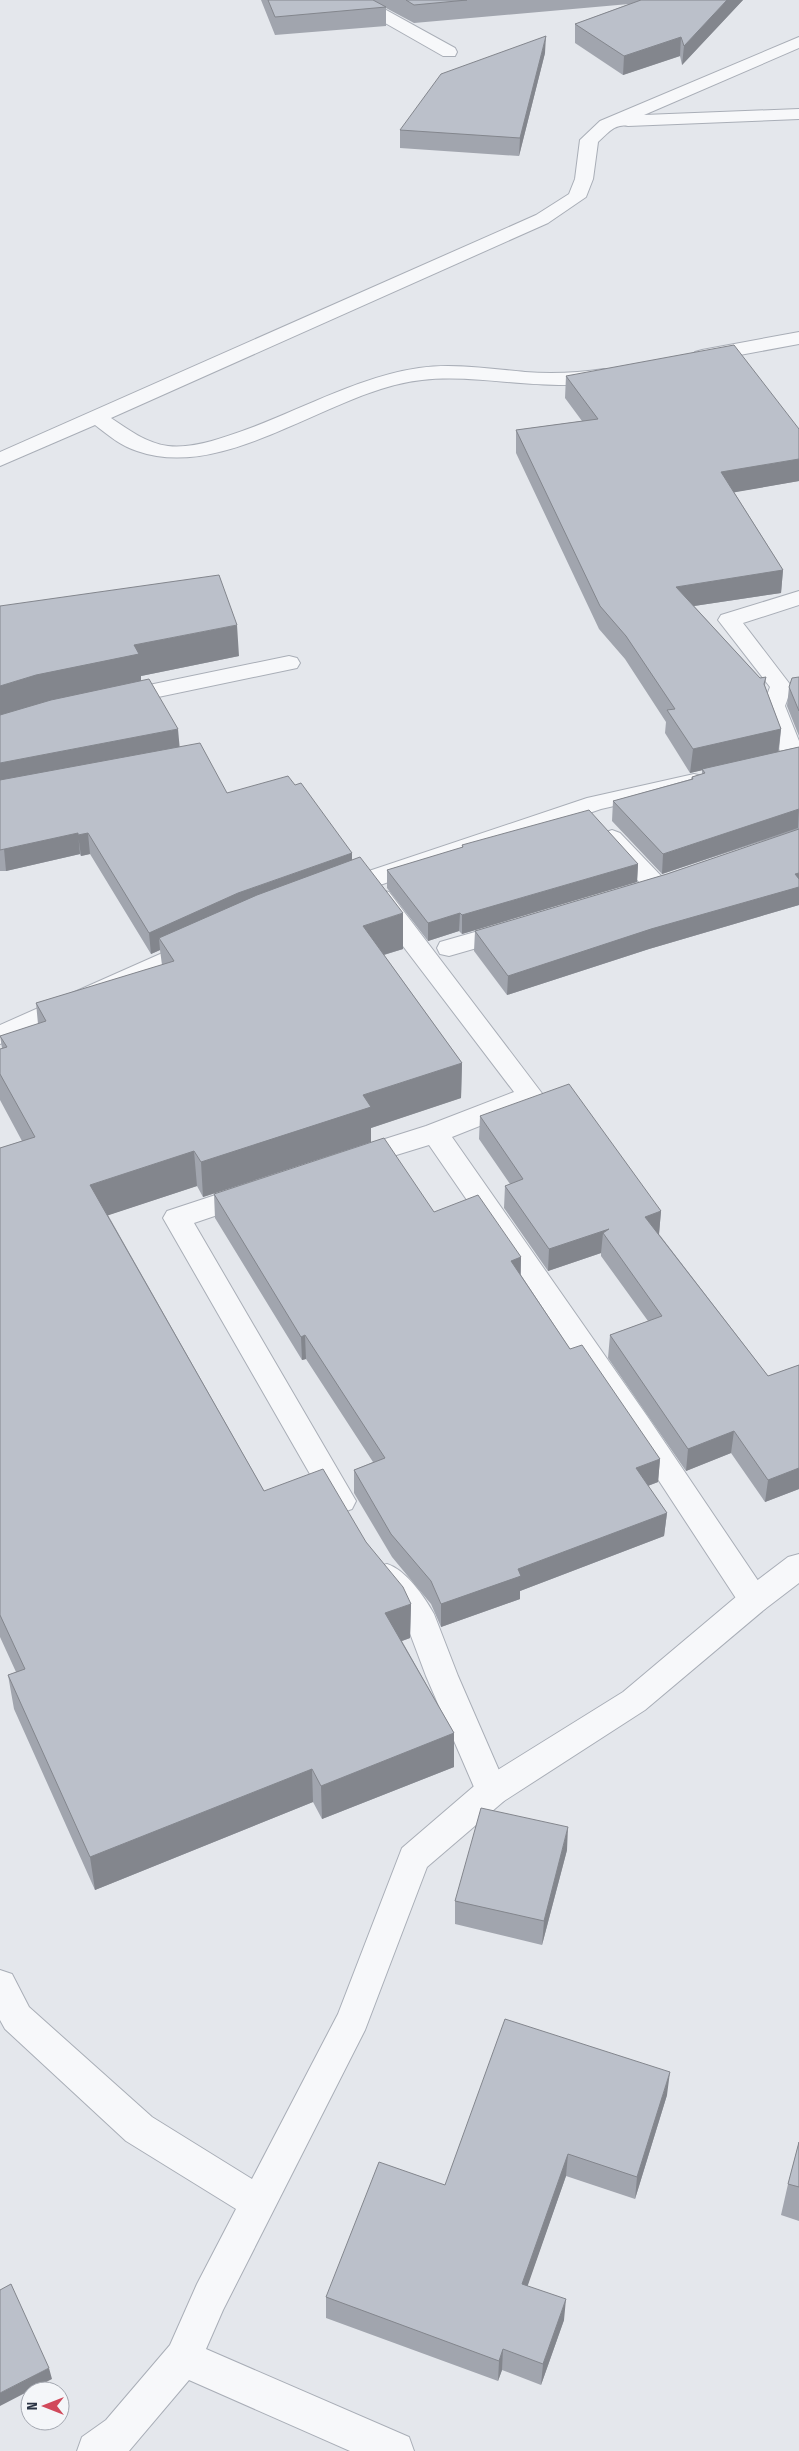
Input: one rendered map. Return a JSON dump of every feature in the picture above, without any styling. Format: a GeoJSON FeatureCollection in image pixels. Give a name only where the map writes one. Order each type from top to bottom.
{"type":"FeatureCollection","features":[{"type":"Feature","properties":{"kind":"street"},"geometry":{"type":"LineString","coordinates":[[356,0],[449,52]]}},
{"type":"Feature","properties":{"kind":"street"},"geometry":{"type":"LineString","coordinates":[[0,460],[542,219],[577,197],[584,179],[589,140],[606,125],[799,42]]}},
{"type":"Feature","properties":{"kind":"street"},"geometry":{"type":"LineString","coordinates":[[778,51],[799,52]]}},
{"type":"Feature","properties":{"kind":"street"},"geometry":{"type":"LineString","coordinates":[[615,122],[799,114]]}},
{"type":"Feature","properties":{"kind":"street"},"geometry":{"type":"LineString","coordinates":[[684,360],[799,338]]}},
{"type":"Feature","properties":{"kind":"street"},"geometry":{"type":"LineString","coordinates":[[96,417],[145,448],[170,453],[205,450],[396,378],[456,372],[548,379],[590,378],[618,372]]}},
{"type":"Feature","properties":{"kind":"street"},"geometry":{"type":"LineString","coordinates":[[747,769],[794,758],[774,706],[781,687],[729,620],[799,598]]}},
{"type":"Feature","properties":{"kind":"street"},"geometry":{"type":"LineString","coordinates":[[104,702],[289,663]]}},
{"type":"Feature","properties":{"kind":"street"},"geometry":{"type":"LineString","coordinates":[[321,896],[584,807],[718,775]]}},
{"type":"Feature","properties":{"kind":"street"},"geometry":{"type":"LineString","coordinates":[[584,807],[665,883],[609,900]]}},
{"type":"Feature","properties":{"kind":"street"},"geometry":{"type":"LineString","coordinates":[[334,1166],[435,1133],[531,1096],[366,880]]}},
{"type":"Feature","properties":{"kind":"street"},"geometry":{"type":"LineString","coordinates":[[450,948],[534,923]]}},
{"type":"Feature","properties":{"kind":"street"},"geometry":{"type":"LineString","coordinates":[[0,1035],[215,938]]}},
{"type":"Feature","properties":{"kind":"street"},"geometry":{"type":"LineString","coordinates":[[435,1133],[637,1424],[754,1600]]}},
{"type":"Feature","properties":{"kind":"street"},"geometry":{"type":"LineString","coordinates":[[269,1187],[176,1218],[355,1524]]}},
{"type":"Feature","properties":{"kind":"street"},"geometry":{"type":"LineString","coordinates":[[374,1558],[418,1614],[442,1676],[492,1791]]}},
{"type":"Feature","properties":{"kind":"street"},"geometry":{"type":"LineString","coordinates":[[96,2451],[120,2434],[183,2358],[210,2297],[353,2019],[414,1858],[492,1791],[634,1701],[754,1600],[799,1566]]}},
{"type":"Feature","properties":{"kind":"street"},"geometry":{"type":"LineString","coordinates":[[0,1985],[17,2018],[139,2129],[258,2203]]}},
{"type":"Feature","properties":{"kind":"street"},"geometry":{"type":"LineString","coordinates":[[183,2358],[396,2451]]}},
{"type":"Feature","properties":{"kind":"building"},"geometry":{"type":"Polygon","coordinates":[[[268,0],[373,0],[386,7],[275,17],[268,0]]]}},
{"type":"Feature","properties":{"kind":"building"},"geometry":{"type":"Polygon","coordinates":[[[406,0],[467,0],[414,5],[406,0]]]}},
{"type":"Feature","properties":{"kind":"building"},"geometry":{"type":"Polygon","coordinates":[[[641,0],[727,0],[684,46],[681,37],[624,56],[575,24],[641,0]]]}},
{"type":"Feature","properties":{"kind":"building"},"geometry":{"type":"Polygon","coordinates":[[[546,36],[520,138],[400,130],[441,74],[546,36]]]}},
{"type":"Feature","properties":{"kind":"building"},"geometry":{"type":"Polygon","coordinates":[[[734,345],[799,429],[799,459],[721,472],[783,570],[676,587],[760,678],[766,677],[764,684],[781,729],[693,749],[667,710],[675,709],[626,636],[600,606],[516,430],[598,419],[566,376],[734,345]]]}},
{"type":"Feature","properties":{"kind":"building"},"geometry":{"type":"Polygon","coordinates":[[[219,575],[237,625],[134,645],[139,654],[36,675],[0,686],[0,606],[219,575]]]}},
{"type":"Feature","properties":{"kind":"building"},"geometry":{"type":"Polygon","coordinates":[[[799,677],[799,711],[789,687],[792,678],[799,677]]]}},
{"type":"Feature","properties":{"kind":"building"},"geometry":{"type":"Polygon","coordinates":[[[149,679],[178,729],[0,763],[0,715],[51,700],[149,679]]]}},
{"type":"Feature","properties":{"kind":"building"},"geometry":{"type":"Polygon","coordinates":[[[200,743],[227,793],[288,776],[295,785],[301,783],[352,853],[238,893],[149,933],[88,833],[78,835],[78,833],[0,850],[0,780],[200,743]]]}},
{"type":"Feature","properties":{"kind":"building"},"geometry":{"type":"Polygon","coordinates":[[[799,747],[799,809],[663,854],[613,801],[693,779],[692,777],[705,773],[702,769],[799,747]]]}},
{"type":"Feature","properties":{"kind":"building"},"geometry":{"type":"Polygon","coordinates":[[[589,810],[638,864],[428,923],[387,870],[463,847],[462,845],[589,810]]]}},
{"type":"Feature","properties":{"kind":"building"},"geometry":{"type":"Polygon","coordinates":[[[799,829],[799,873],[795,874],[799,879],[799,887],[651,929],[508,976],[475,931],[667,874],[799,829]]]}},
{"type":"Feature","properties":{"kind":"building"},"geometry":{"type":"Polygon","coordinates":[[[360,857],[403,913],[363,926],[462,1063],[363,1095],[371,1107],[201,1162],[194,1151],[90,1185],[264,1491],[323,1469],[366,1542],[403,1587],[411,1604],[385,1613],[454,1733],[321,1786],[312,1769],[90,1857],[8,1675],[25,1669],[0,1615],[0,1148],[35,1137],[0,1074],[0,1049],[7,1047],[0,1036],[46,1021],[36,1003],[174,961],[159,938],[257,895],[360,857]]]}},
{"type":"Feature","properties":{"kind":"building"},"geometry":{"type":"Polygon","coordinates":[[[569,1084],[661,1211],[645,1217],[768,1376],[799,1365],[799,1468],[768,1480],[734,1431],[688,1449],[610,1335],[662,1316],[603,1233],[609,1229],[549,1249],[505,1186],[523,1179],[480,1116],[569,1084]]]}},
{"type":"Feature","properties":{"kind":"building"},"geometry":{"type":"Polygon","coordinates":[[[384,1138],[434,1212],[478,1195],[521,1257],[511,1261],[570,1349],[582,1345],[660,1459],[636,1468],[667,1513],[518,1569],[521,1576],[441,1604],[431,1581],[391,1534],[354,1470],[385,1458],[305,1335],[301,1337],[214,1194],[384,1138]]]}},
{"type":"Feature","properties":{"kind":"building"},"geometry":{"type":"Polygon","coordinates":[[[481,1808],[568,1827],[544,1921],[455,1901],[481,1808]]]}},
{"type":"Feature","properties":{"kind":"building"},"geometry":{"type":"Polygon","coordinates":[[[505,2019],[670,2072],[637,2177],[568,2154],[522,2284],[566,2299],[543,2364],[503,2349],[499,2361],[326,2297],[379,2162],[445,2185],[505,2019]]]}},
{"type":"Feature","properties":{"kind":"building"},"geometry":{"type":"Polygon","coordinates":[[[799,2142],[799,2187],[788,2184],[799,2142]]]}},
{"type":"Feature","properties":{"kind":"building"},"geometry":{"type":"Polygon","coordinates":[[[11,2284],[49,2368],[20,2381],[20,2383],[0,2393],[0,2290],[11,2284]]]}}]}
